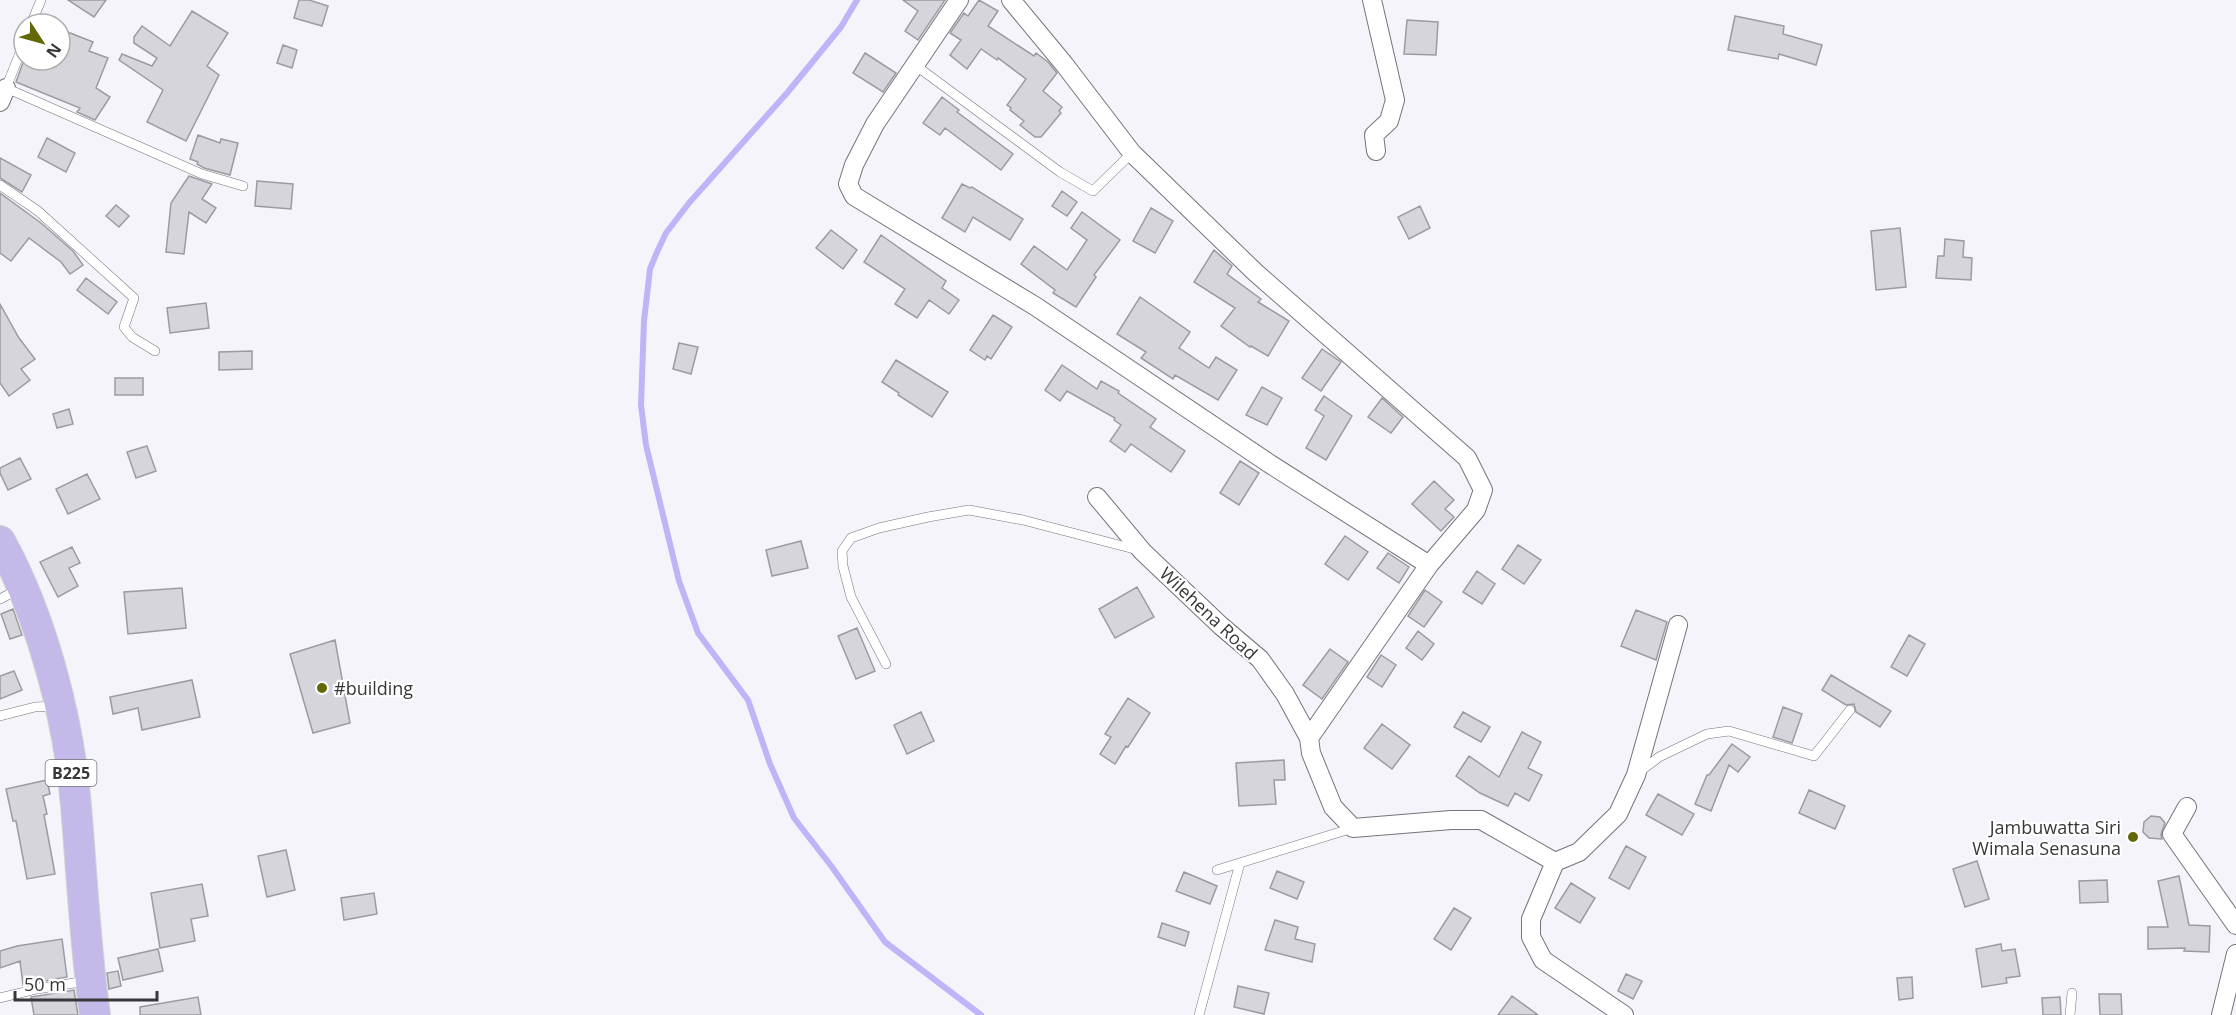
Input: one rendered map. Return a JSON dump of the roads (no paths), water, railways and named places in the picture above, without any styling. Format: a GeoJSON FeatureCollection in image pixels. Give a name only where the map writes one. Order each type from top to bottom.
{"type":"FeatureCollection","features":[{"type":"Feature","properties":{"kind":"main road","name":"B225"},"geometry":{"type":"LineString","coordinates":[[0,541],[10,593],[40,630],[60,706],[76,805],[95,1015]]}},
{"type":"Feature","properties":{"kind":"street"},"geometry":{"type":"LineString","coordinates":[[959,0],[875,124],[854,165],[848,184],[854,196],[1035,306],[1270,464],[1429,565]]}},
{"type":"Feature","properties":{"kind":"street"},"geometry":{"type":"LineString","coordinates":[[1011,0],[1064,64],[1132,153],[1256,273],[1467,458],[1483,490],[1476,510],[1429,565],[1309,738]]}},
{"type":"Feature","properties":{"kind":"street"},"geometry":{"type":"LineString","coordinates":[[1372,0],[1395,100],[1389,121],[1374,135],[1376,151]]}},
{"type":"Feature","properties":{"kind":"street","name":"Wilehena Road"},"geometry":{"type":"LineString","coordinates":[[1097,497],[1143,552],[1221,626],[1260,659],[1285,694],[1309,738],[1311,753],[1334,807],[1353,828]]}},
{"type":"Feature","properties":{"kind":"street"},"geometry":{"type":"LineString","coordinates":[[1624,1015],[1543,960],[1531,937],[1531,919],[1555,862],[1579,852],[1618,814],[1636,775],[1678,625]]}},
{"type":"Feature","properties":{"kind":"street"},"geometry":{"type":"LineString","coordinates":[[2187,807],[2172,834],[2236,925]]}},
{"type":"Feature","properties":{"kind":"street"},"geometry":{"type":"LineString","coordinates":[[1353,828],[1451,820],[1481,820],[1555,862]]}},
{"type":"Feature","properties":{"kind":"street"},"geometry":{"type":"LineString","coordinates":[[2221,1015],[2236,954]]}},
{"type":"Feature","properties":{"kind":"lane"},"geometry":{"type":"LineString","coordinates":[[915,65],[1060,172],[1093,191],[1132,153]]}},
{"type":"Feature","properties":{"kind":"lane"},"geometry":{"type":"LineString","coordinates":[[12,72],[3,95],[202,174],[243,186]]}},
{"type":"Feature","properties":{"kind":"lane"},"geometry":{"type":"LineString","coordinates":[[0,185],[38,211],[134,298],[124,327],[132,337],[155,351]]}},
{"type":"Feature","properties":{"kind":"lane"},"geometry":{"type":"LineString","coordinates":[[886,664],[851,597],[843,566],[842,551],[851,538],[908,521],[969,510],[1023,520],[1143,552]]}},
{"type":"Feature","properties":{"kind":"lane"},"geometry":{"type":"LineString","coordinates":[[0,716],[35,707],[60,706]]}},
{"type":"Feature","properties":{"kind":"lane"},"geometry":{"type":"LineString","coordinates":[[1636,775],[1659,757],[1707,734],[1729,731],[1814,756],[1850,710]]}},
{"type":"Feature","properties":{"kind":"lane"},"geometry":{"type":"LineString","coordinates":[[1217,870],[1353,828]]}},
{"type":"Feature","properties":{"kind":"lane"},"geometry":{"type":"LineString","coordinates":[[1199,1015],[1240,863]]}},
{"type":"Feature","properties":{"kind":"lane"},"geometry":{"type":"LineString","coordinates":[[0,998],[37,988],[91,980]]}},
{"type":"Feature","properties":{"kind":"lane"},"geometry":{"type":"LineString","coordinates":[[2070,1015],[2072,993]]}},
{"type":"Feature","properties":{"kind":"waterway"},"geometry":{"type":"LineString","coordinates":[[857,0],[841,27],[787,93],[689,203],[666,233],[650,269],[644,321],[641,405],[646,445],[679,581],[698,633],[748,700],[770,764],[794,818],[885,942],[981,1015]]}},
{"type":"Feature","properties":{"kind":"place","name":"#building"},"geometry":{"type":"Point","coordinates":[322,688]}},
{"type":"Feature","properties":{"kind":"place","name":"Jambuwatta Siri Wimala Senasuna"},"geometry":{"type":"Point","coordinates":[2133,837]}}]}
